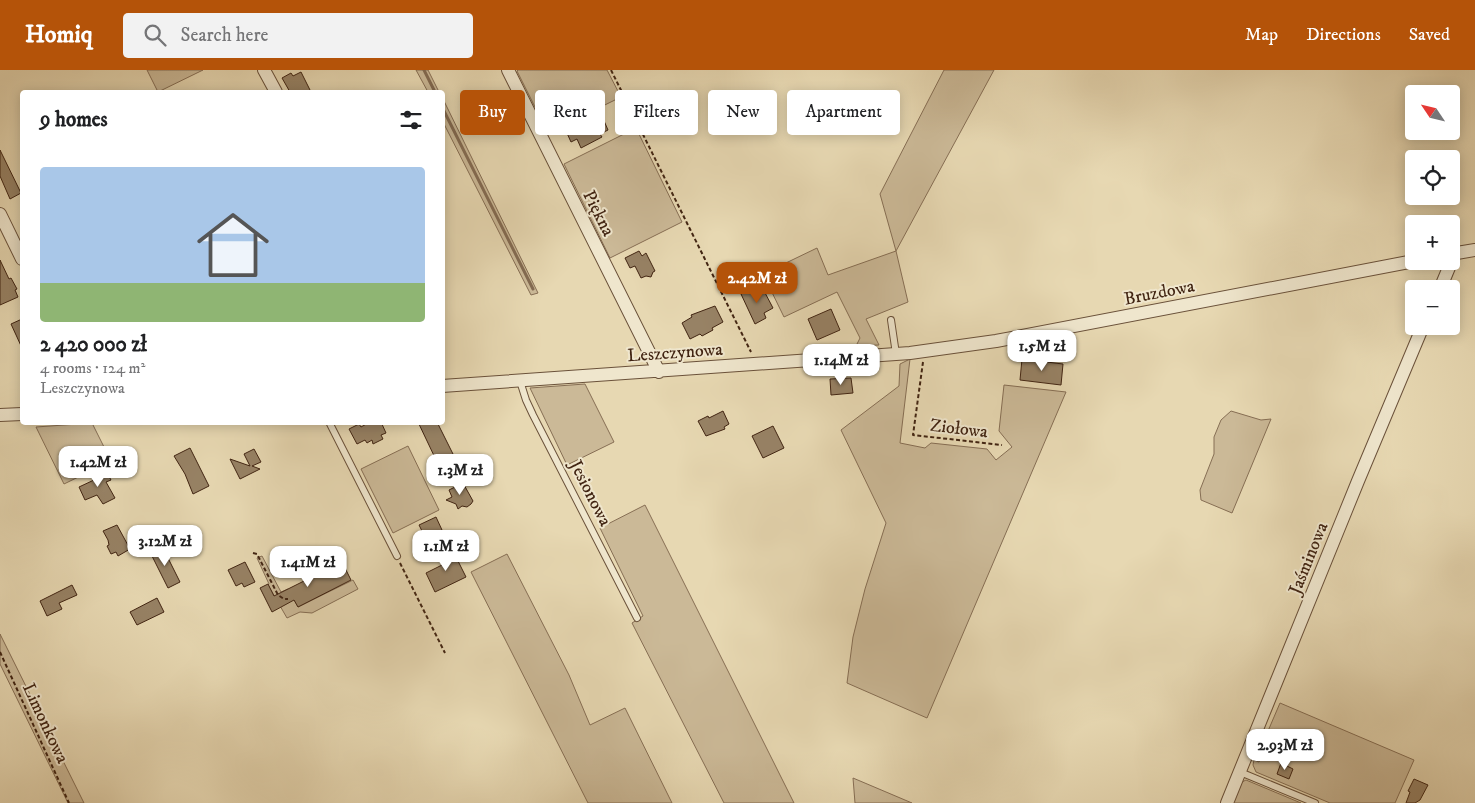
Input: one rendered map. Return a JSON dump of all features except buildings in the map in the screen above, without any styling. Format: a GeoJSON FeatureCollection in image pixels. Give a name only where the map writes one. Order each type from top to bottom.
{"type":"FeatureCollection","features":[{"type":"Feature","properties":{"kind":"street"},"geometry":{"type":"LineString","coordinates":[[264,70],[275,90]]}},
{"type":"Feature","properties":{"kind":"street","name":"Piękna"},"geometry":{"type":"LineString","coordinates":[[508,70],[659,372]]}},
{"type":"Feature","properties":{"kind":"street"},"geometry":{"type":"LineString","coordinates":[[0,214],[20,255]]}},
{"type":"Feature","properties":{"kind":"street"},"geometry":{"type":"LineString","coordinates":[[1460,253],[1475,250]]}},
{"type":"Feature","properties":{"kind":"street","name":"Bruzdowa"},"geometry":{"type":"LineString","coordinates":[[910,353],[996,341],[1405,263]]}},
{"type":"Feature","properties":{"kind":"street","name":"Jaśminowa"},"geometry":{"type":"LineString","coordinates":[[1228,803],[1419,335]]}},
{"type":"Feature","properties":{"kind":"street","name":"Leszczynowa"},"geometry":{"type":"LineString","coordinates":[[445,386],[910,353]]}},
{"type":"Feature","properties":{"kind":"street"},"geometry":{"type":"LineString","coordinates":[[0,415],[20,414]]}},
{"type":"Feature","properties":{"kind":"lane"},"geometry":{"type":"LineString","coordinates":[[891,320],[896,354]]}},
{"type":"Feature","properties":{"kind":"lane","name":"Jesionowa"},"geometry":{"type":"LineString","coordinates":[[520,381],[533,415],[637,618]]}},
{"type":"Feature","properties":{"kind":"lane"},"geometry":{"type":"LineString","coordinates":[[331,425],[397,556]]}},
{"type":"Feature","properties":{"kind":"lane"},"geometry":{"type":"LineString","coordinates":[[1240,772],[1315,803]]}},
{"type":"Feature","properties":{"kind":"path"},"geometry":{"type":"LineString","coordinates":[[611,70],[757,364]]}},
{"type":"Feature","properties":{"kind":"path","name":"Ziołowa"},"geometry":{"type":"LineString","coordinates":[[924,351],[913,435],[1002,445]]}},
{"type":"Feature","properties":{"kind":"path"},"geometry":{"type":"LineString","coordinates":[[253,553],[257,554],[278,595],[288,600]]}},
{"type":"Feature","properties":{"kind":"path"},"geometry":{"type":"LineString","coordinates":[[397,556],[445,653]]}},
{"type":"Feature","properties":{"kind":"path","name":"Limonkowa"},"geometry":{"type":"LineString","coordinates":[[0,652],[69,803]]}},
{"type":"Feature","properties":{"kind":"shaded area"},"geometry":{"type":"Polygon","coordinates":[[[147,70],[203,70],[162,90],[157,90],[147,70]]]}},
{"type":"Feature","properties":{"kind":"shaded area"},"geometry":{"type":"Polygon","coordinates":[[[416,70],[428,70],[438,90],[427,90],[416,70]]]}},
{"type":"Feature","properties":{"kind":"shaded area"},"geometry":{"type":"Polygon","coordinates":[[[607,70],[617,90],[615,90],[615,100],[605,105],[605,90],[535,90],[535,107],[517,71],[607,70]]]}},
{"type":"Feature","properties":{"kind":"shaded area"},"geometry":{"type":"Polygon","coordinates":[[[944,70],[994,70],[896,251],[880,194],[944,70]]]}},
{"type":"Feature","properties":{"kind":"shaded area"},"geometry":{"type":"Polygon","coordinates":[[[445,103],[460,135],[538,293],[531,295],[445,126],[445,103]]]}},
{"type":"Feature","properties":{"kind":"shaded area"},"geometry":{"type":"Polygon","coordinates":[[[622,135],[639,135],[682,222],[610,258],[564,164],[622,135]]]}},
{"type":"Feature","properties":{"kind":"shaded area"},"geometry":{"type":"Polygon","coordinates":[[[817,248],[828,275],[896,251],[908,302],[866,319],[879,345],[856,346],[860,338],[837,292],[784,317],[763,274],[817,248]]]}},
{"type":"Feature","properties":{"kind":"shaded area"},"geometry":{"type":"Polygon","coordinates":[[[910,359],[900,443],[925,448],[931,443],[987,449],[996,460],[1012,447],[999,431],[1004,385],[1066,392],[927,718],[847,683],[853,637],[865,589],[886,523],[841,430],[899,386],[900,364],[910,359]]]}},
{"type":"Feature","properties":{"kind":"shaded area"},"geometry":{"type":"Polygon","coordinates":[[[585,384],[614,442],[567,465],[530,388],[585,384]]]}},
{"type":"Feature","properties":{"kind":"shaded area"},"geometry":{"type":"Polygon","coordinates":[[[1231,411],[1261,420],[1271,419],[1232,513],[1201,500],[1200,490],[1214,454],[1214,437],[1221,420],[1231,411]]]}},
{"type":"Feature","properties":{"kind":"shaded area"},"geometry":{"type":"Polygon","coordinates":[[[93,425],[111,461],[64,484],[36,427],[93,425]]]}},
{"type":"Feature","properties":{"kind":"shaded area"},"geometry":{"type":"Polygon","coordinates":[[[408,446],[439,510],[393,533],[361,469],[408,446]]]}},
{"type":"Feature","properties":{"kind":"shaded area"},"geometry":{"type":"Polygon","coordinates":[[[645,505],[794,803],[724,803],[632,623],[643,616],[600,528],[645,505]]]}},
{"type":"Feature","properties":{"kind":"shaded area"},"geometry":{"type":"Polygon","coordinates":[[[507,554],[569,675],[590,725],[625,708],[672,803],[588,803],[471,572],[507,554]]]}},
{"type":"Feature","properties":{"kind":"shaded area"},"geometry":{"type":"Polygon","coordinates":[[[262,556],[281,592],[288,589],[298,607],[353,580],[358,589],[312,613],[300,612],[287,618],[268,585],[257,558],[262,556]]]}},
{"type":"Feature","properties":{"kind":"shaded area"},"geometry":{"type":"Polygon","coordinates":[[[0,634],[84,803],[68,803],[0,664],[0,634]]]}},
{"type":"Feature","properties":{"kind":"shaded area"},"geometry":{"type":"Polygon","coordinates":[[[1280,703],[1414,760],[1395,803],[1330,803],[1256,772],[1253,765],[1254,760],[1259,762],[1263,754],[1259,752],[1280,703]]]}},
{"type":"Feature","properties":{"kind":"shaded area"},"geometry":{"type":"Polygon","coordinates":[[[853,778],[912,803],[855,803],[853,778]]]}},
{"type":"Feature","properties":{"kind":"shaded area"},"geometry":{"type":"Polygon","coordinates":[[[1246,780],[1301,803],[1232,803],[1240,783],[1246,780]]]}},
{"type":"Feature","properties":{"kind":"waterway"},"geometry":{"type":"LineString","coordinates":[[424,70],[434,90]]}},
{"type":"Feature","properties":{"kind":"waterway"},"geometry":{"type":"LineString","coordinates":[[445,113],[533,289]]}}]}
